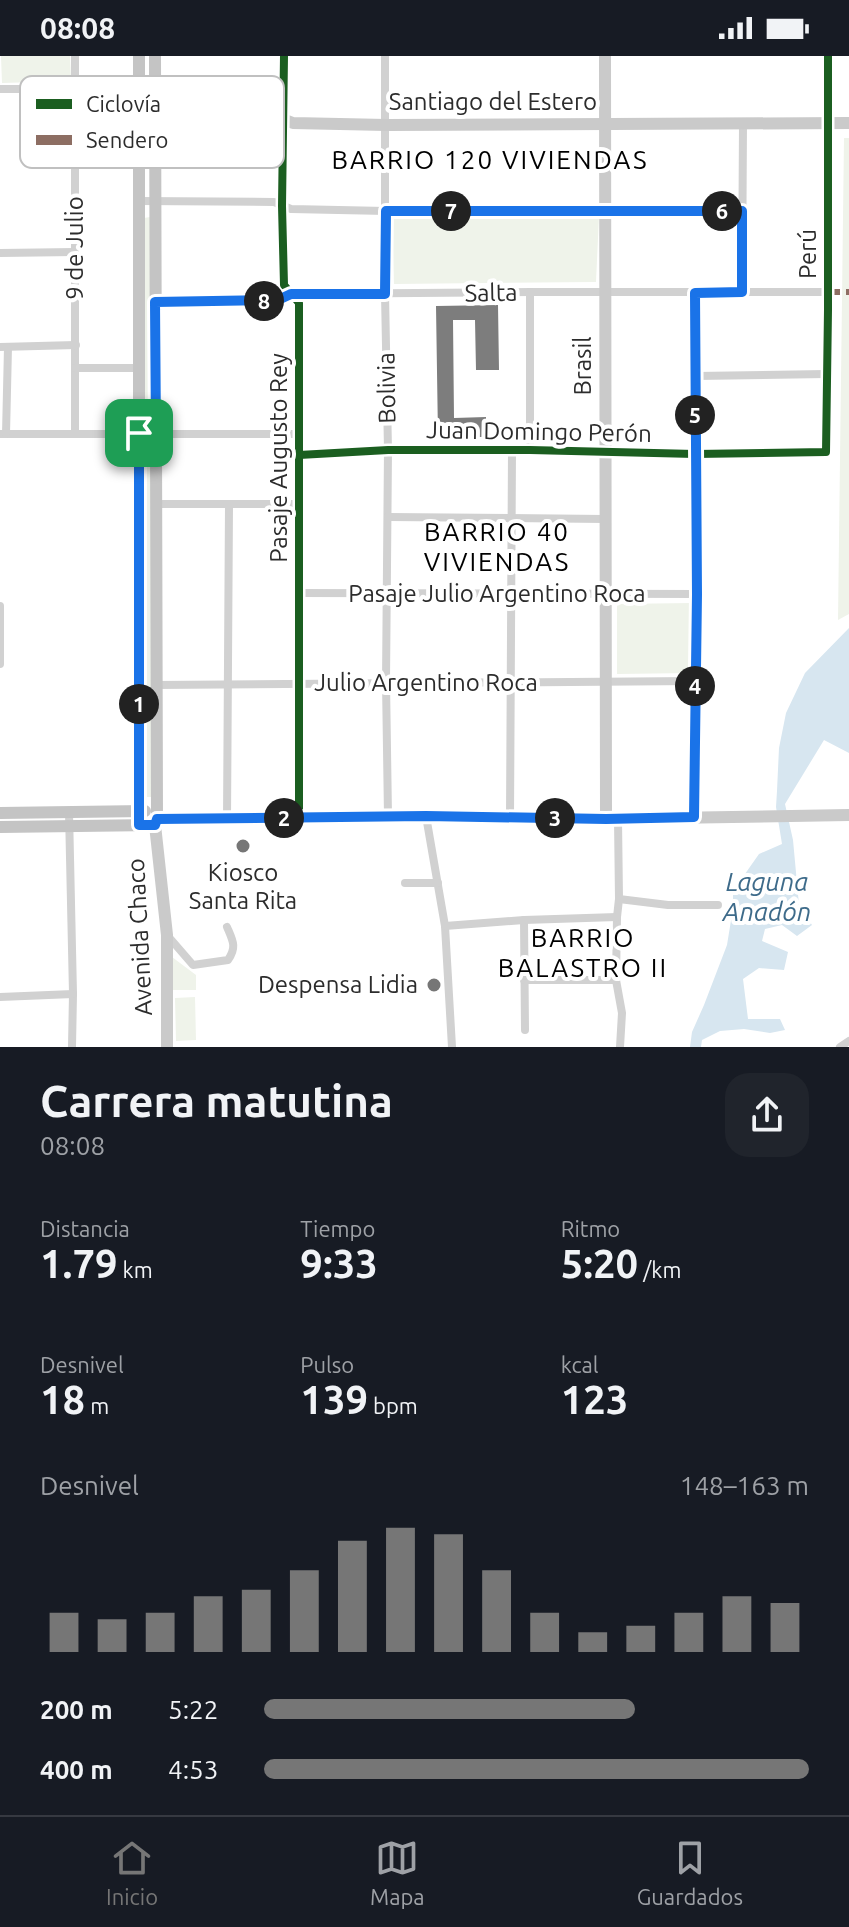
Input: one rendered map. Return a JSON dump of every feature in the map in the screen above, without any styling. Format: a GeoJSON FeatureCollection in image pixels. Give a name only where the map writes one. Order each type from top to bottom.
{"type":"FeatureCollection","features":[{"type":"Feature","properties":{"kind":"main road"},"geometry":{"type":"LineString","coordinates":[[138,76],[139,56]]}},
{"type":"Feature","properties":{"kind":"main road"},"geometry":{"type":"LineString","coordinates":[[154,76],[155,56]]}},
{"type":"Feature","properties":{"kind":"main road"},"geometry":{"type":"LineString","coordinates":[[139,168],[139,825]]}},
{"type":"Feature","properties":{"kind":"main road"},"geometry":{"type":"LineString","coordinates":[[155,168],[156,819]]}},
{"type":"Feature","properties":{"kind":"main road"},"geometry":{"type":"LineString","coordinates":[[0,813],[139,811],[156,819]]}},
{"type":"Feature","properties":{"kind":"main road"},"geometry":{"type":"LineString","coordinates":[[0,827],[139,825],[156,819]]}},
{"type":"Feature","properties":{"kind":"street","name":"Pasaje Augusto Rey"},"geometry":{"type":"LineString","coordinates":[[284,56],[284,119]]}},
{"type":"Feature","properties":{"kind":"street","name":"Bolivia"},"geometry":{"type":"LineString","coordinates":[[385,56],[388,816]]}},
{"type":"Feature","properties":{"kind":"street","name":"Brasil"},"geometry":{"type":"LineString","coordinates":[[605,56],[605,595],[612,819]]}},
{"type":"Feature","properties":{"kind":"street","name":"Perú"},"geometry":{"type":"LineString","coordinates":[[826,452],[828,56]]}},
{"type":"Feature","properties":{"kind":"street"},"geometry":{"type":"LineString","coordinates":[[0,89],[20,89]]}},
{"type":"Feature","properties":{"kind":"street","name":"Santiago del Estero"},"geometry":{"type":"LineString","coordinates":[[284,119],[293,123],[386,125],[849,123]]}},
{"type":"Feature","properties":{"kind":"street"},"geometry":{"type":"LineString","coordinates":[[742,292],[743,124]]}},
{"type":"Feature","properties":{"kind":"street","name":"9 de Julio"},"geometry":{"type":"LineString","coordinates":[[75,168],[75,434]]}},
{"type":"Feature","properties":{"kind":"street","name":"Pasaje Augusto Rey"},"geometry":{"type":"LineString","coordinates":[[283,168],[284,285],[299,303],[299,818]]}},
{"type":"Feature","properties":{"kind":"street"},"geometry":{"type":"LineString","coordinates":[[139,201],[274,202],[291,209],[386,211],[742,211]]}},
{"type":"Feature","properties":{"kind":"street"},"geometry":{"type":"LineString","coordinates":[[0,253],[75,252]]}},
{"type":"Feature","properties":{"kind":"street"},"geometry":{"type":"LineString","coordinates":[[530,292],[530,450]]}},
{"type":"Feature","properties":{"kind":"street","name":"Salta"},"geometry":{"type":"LineString","coordinates":[[155,302],[278,300],[291,294],[828,292]]}},
{"type":"Feature","properties":{"kind":"street"},"geometry":{"type":"LineString","coordinates":[[694,817],[697,594],[695,293]]}},
{"type":"Feature","properties":{"kind":"street"},"geometry":{"type":"LineString","coordinates":[[76,345],[4,347],[3,434],[299,434]]}},
{"type":"Feature","properties":{"kind":"street"},"geometry":{"type":"LineString","coordinates":[[75,368],[140,368]]}},
{"type":"Feature","properties":{"kind":"street"},"geometry":{"type":"LineString","coordinates":[[696,376],[826,374]]}},
{"type":"Feature","properties":{"kind":"street","name":"Juan Domingo Perón"},"geometry":{"type":"LineString","coordinates":[[299,455],[388,450],[695,454],[826,452]]}},
{"type":"Feature","properties":{"kind":"street"},"geometry":{"type":"LineString","coordinates":[[510,818],[512,450]]}},
{"type":"Feature","properties":{"kind":"street"},"geometry":{"type":"LineString","coordinates":[[156,504],[299,504]]}},
{"type":"Feature","properties":{"kind":"street"},"geometry":{"type":"LineString","coordinates":[[227,820],[229,505]]}},
{"type":"Feature","properties":{"kind":"street"},"geometry":{"type":"LineString","coordinates":[[388,517],[605,519]]}},
{"type":"Feature","properties":{"kind":"street","name":"Pasaje Julio Argentino Roca"},"geometry":{"type":"LineString","coordinates":[[298,593],[697,594]]}},
{"type":"Feature","properties":{"kind":"street"},"geometry":{"type":"LineString","coordinates":[[0,606],[0,664]]}},
{"type":"Feature","properties":{"kind":"street","name":"Julio Argentino Roca"},"geometry":{"type":"LineString","coordinates":[[156,685],[695,681]]}},
{"type":"Feature","properties":{"kind":"street"},"geometry":{"type":"LineString","coordinates":[[69,812],[72,1047]]}},
{"type":"Feature","properties":{"kind":"street"},"geometry":{"type":"LineString","coordinates":[[156,819],[426,816],[612,819],[849,815]]}},
{"type":"Feature","properties":{"kind":"street"},"geometry":{"type":"LineString","coordinates":[[426,816],[445,926],[452,1047]]}},
{"type":"Feature","properties":{"kind":"street","name":"Avenida Chaco"},"geometry":{"type":"LineString","coordinates":[[156,819],[167,935],[167,1047]]}},
{"type":"Feature","properties":{"kind":"street"},"geometry":{"type":"LineString","coordinates":[[612,819],[619,899],[616,980],[622,1013],[620,1047]]}},
{"type":"Feature","properties":{"kind":"street"},"geometry":{"type":"LineString","coordinates":[[405,883],[438,883]]}},
{"type":"Feature","properties":{"kind":"street"},"geometry":{"type":"LineString","coordinates":[[619,899],[668,905],[718,905]]}},
{"type":"Feature","properties":{"kind":"street"},"geometry":{"type":"LineString","coordinates":[[445,926],[617,917]]}},
{"type":"Feature","properties":{"kind":"street"},"geometry":{"type":"LineString","coordinates":[[524,920],[525,1030]]}},
{"type":"Feature","properties":{"kind":"street"},"geometry":{"type":"LineString","coordinates":[[167,935],[193,965],[228,960],[234,951],[227,927]]}},
{"type":"Feature","properties":{"kind":"street"},"geometry":{"type":"LineString","coordinates":[[524,980],[616,980]]}},
{"type":"Feature","properties":{"kind":"street"},"geometry":{"type":"LineString","coordinates":[[0,997],[73,994]]}},
{"type":"Feature","properties":{"kind":"street"},"geometry":{"type":"LineString","coordinates":[[840,1047],[849,1041]]}},
{"type":"Feature","properties":{"kind":"shaded area"},"geometry":{"type":"Polygon","coordinates":[[[1,56],[70,56],[71,76],[20,76],[20,82],[2,83],[1,56]]]}},
{"type":"Feature","properties":{"kind":"shaded area"},"geometry":{"type":"Polygon","coordinates":[[[844,138],[849,138],[849,614],[838,620],[844,138]]]}},
{"type":"Feature","properties":{"kind":"shaded area"},"geometry":{"type":"Polygon","coordinates":[[[599,216],[596,282],[394,284],[392,217],[599,216]]]}},
{"type":"Feature","properties":{"kind":"shaded area"},"geometry":{"type":"Polygon","coordinates":[[[150,217],[150,418],[144,418],[144,218],[150,217]]]}},
{"type":"Feature","properties":{"kind":"shaded area"},"geometry":{"type":"Polygon","coordinates":[[[152,450],[152,797],[144,797],[144,451],[152,450]]]}},
{"type":"Feature","properties":{"kind":"shaded area"},"geometry":{"type":"Polygon","coordinates":[[[692,603],[692,673],[617,674],[617,604],[692,603]]]}},
{"type":"Feature","properties":{"kind":"shaded area"},"geometry":{"type":"Polygon","coordinates":[[[172,957],[196,975],[196,990],[172,990],[172,957]]]}},
{"type":"Feature","properties":{"kind":"shaded area"},"geometry":{"type":"Polygon","coordinates":[[[195,997],[196,1040],[176,1041],[175,998],[195,997]]]}},
{"type":"Feature","properties":{"kind":"water","name":"Laguna Anadón"},"geometry":{"type":"Polygon","coordinates":[[[849,628],[849,753],[824,740],[785,804],[793,840],[799,905],[812,925],[797,936],[782,925],[765,929],[762,941],[788,952],[784,970],[759,968],[743,979],[748,1019],[780,1019],[785,1030],[770,1033],[744,1029],[720,1031],[702,1040],[701,1047],[690,1047],[692,1032],[727,945],[733,891],[759,854],[782,844],[776,807],[779,748],[786,713],[805,673],[849,628]]]}},
{"type":"Feature","properties":{"kind":"building"},"geometry":{"type":"Polygon","coordinates":[[[498,305],[499,370],[476,370],[475,320],[453,320],[454,418],[486,417],[486,437],[438,437],[436,306],[498,305]]]}},
{"type":"Feature","properties":{"kind":"marked path"},"geometry":{"type":"LineString","coordinates":[[828,292],[849,292]]}},
{"type":"Feature","properties":{"kind":"cycle path"},"geometry":{"type":"LineString","coordinates":[[284,56],[284,76]]}},
{"type":"Feature","properties":{"kind":"cycle path"},"geometry":{"type":"LineString","coordinates":[[299,455],[388,450],[695,454],[826,452],[828,56]]}},
{"type":"Feature","properties":{"kind":"cycle path"},"geometry":{"type":"LineString","coordinates":[[283,168],[284,285],[299,303],[299,818]]}},
{"type":"Feature","properties":{"kind":"place","name":"Kiosco Santa Rita"},"geometry":{"type":"Point","coordinates":[243,846]}},
{"type":"Feature","properties":{"kind":"place","name":"Despensa Lidia"},"geometry":{"type":"Point","coordinates":[434,985]}},
{"type":"Feature","properties":{"kind":"district","name":"BARRIO 120 VIVIENDAS"},"geometry":{"type":"Point","coordinates":[490,160]}},
{"type":"Feature","properties":{"kind":"district","name":"BARRIO 40 VIVIENDAS"},"geometry":{"type":"Point","coordinates":[497,547]}},
{"type":"Feature","properties":{"kind":"district","name":"BARRIO BALASTRO II"},"geometry":{"type":"Point","coordinates":[583,953]}},
{"type":"Feature","properties":{"kind":"route"},"geometry":{"type":"LineString","coordinates":[[386,211],[742,211],[742,292],[695,293],[697,594],[694,817],[157,819],[155,825],[139,825],[139,433],[156,434],[155,302],[278,300],[291,294],[385,294],[386,211]]}}]}
